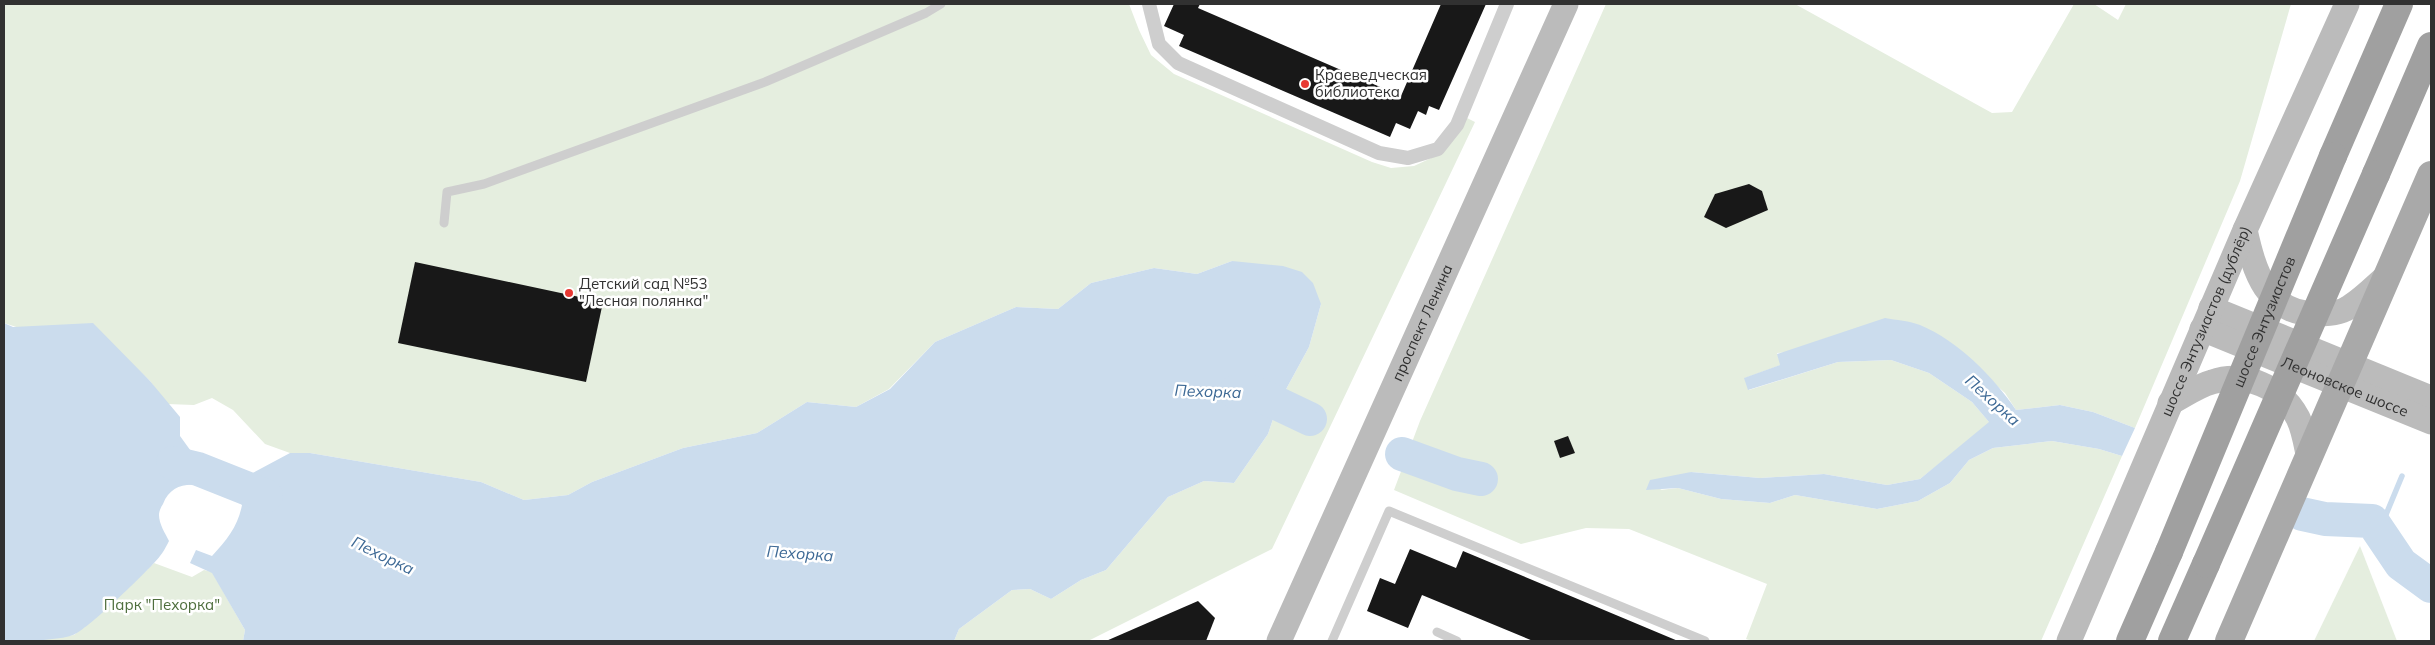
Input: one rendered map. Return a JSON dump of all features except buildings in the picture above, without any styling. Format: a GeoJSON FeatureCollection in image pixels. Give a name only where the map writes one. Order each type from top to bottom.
{"type":"FeatureCollection","features":[{"type":"Feature","properties":{"kind":"highway","name":"шоссе Энтузиастов"},"geometry":{"type":"LineString","coordinates":[[2130,641],[2169,552],[2333,156],[2399,4]]}},
{"type":"Feature","properties":{"kind":"highway"},"geometry":{"type":"LineString","coordinates":[[2172,641],[2431,46]]}},
{"type":"Feature","properties":{"kind":"main road","name":"проспект Ленина"},"geometry":{"type":"LineString","coordinates":[[1278,641],[1566,4]]}},
{"type":"Feature","properties":{"kind":"main road","name":"шоссе Энтузиастов (дублёр)"},"geometry":{"type":"LineString","coordinates":[[2068,641],[2139,480],[2170,403],[2245,230],[2347,4]]}},
{"type":"Feature","properties":{"kind":"main road"},"geometry":{"type":"LineString","coordinates":[[2229,641],[2278,532],[2431,175]]}},
{"type":"Feature","properties":{"kind":"main road"},"geometry":{"type":"LineString","coordinates":[[2245,230],[2252,262],[2263,284],[2280,302],[2302,312],[2327,314],[2350,307],[2390,273]]}},
{"type":"Feature","properties":{"kind":"main road","name":"Леоновское шоссе"},"geometry":{"type":"LineString","coordinates":[[2207,319],[2346,375],[2431,398]]}},
{"type":"Feature","properties":{"kind":"main road","name":"Леоновское шоссе"},"geometry":{"type":"LineString","coordinates":[[2346,375],[2431,422]]}},
{"type":"Feature","properties":{"kind":"main road"},"geometry":{"type":"LineString","coordinates":[[2170,403],[2200,387],[2224,379],[2236,378],[2261,384],[2282,398],[2298,418],[2304,471]]}},
{"type":"Feature","properties":{"kind":"street"},"geometry":{"type":"LineString","coordinates":[[1148,4],[1159,44],[1178,63],[1378,152],[1408,158],[1438,149],[1457,125],[1507,4]]}},
{"type":"Feature","properties":{"kind":"lane"},"geometry":{"type":"LineString","coordinates":[[444,223],[447,192],[484,184],[765,82],[926,13],[941,4]]}},
{"type":"Feature","properties":{"kind":"lane"},"geometry":{"type":"LineString","coordinates":[[1332,641],[1389,511],[1704,641]]}},
{"type":"Feature","properties":{"kind":"lane"},"geometry":{"type":"LineString","coordinates":[[1437,632],[1457,641]]}},
{"type":"Feature","properties":{"kind":"green space"},"geometry":{"type":"Polygon","coordinates":[[[4,4],[1129,4],[1151,55],[1174,74],[1372,162],[1391,168],[1414,166],[1442,153],[1465,117],[1475,122],[1272,549],[1088,641],[954,641],[959,629],[1012,590],[1030,589],[1051,599],[1081,580],[1106,570],[1168,497],[1204,481],[1234,483],[1268,434],[1278,404],[1309,347],[1321,304],[1232,261],[1197,274],[1154,268],[1091,283],[1058,309],[1016,307],[935,342],[889,389],[856,407],[807,402],[757,433],[683,448],[592,482],[568,495],[524,500],[481,482],[310,453],[290,453],[265,444],[233,410],[212,398],[194,405],[167,404],[150,381],[133,365],[4,323],[4,4]]]}},
{"type":"Feature","properties":{"kind":"green space"},"geometry":{"type":"Polygon","coordinates":[[[1606,4],[1795,4],[1992,113],[2012,112],[2074,4],[2094,4],[2118,20],[2126,4],[2291,4],[2240,181],[2135,428],[2093,412],[2060,405],[2016,410],[2005,393],[1943,338],[1777,353],[1781,365],[1745,378],[1749,390],[1838,362],[1891,360],[1929,373],[1972,402],[1990,423],[1920,479],[1887,485],[1824,474],[1760,478],[1691,472],[1660,490],[1678,488],[1721,499],[1770,503],[1795,495],[1877,509],[1918,501],[1950,483],[1969,460],[1993,448],[2052,441],[2099,449],[2122,456],[2041,641],[1752,641],[1746,639],[1767,584],[1629,529],[1586,528],[1521,544],[1394,490],[1420,421],[1606,4]]]}},
{"type":"Feature","properties":{"kind":"green space"},"geometry":{"type":"Polygon","coordinates":[[[2360,546],[2397,641],[2314,641],[2360,546]]]}},
{"type":"Feature","properties":{"kind":"green space","name":"Парк \"Пехорка\""},"geometry":{"type":"Polygon","coordinates":[[[154,563],[192,577],[204,570],[212,572],[245,630],[243,641],[26,641],[74,635],[154,563]]]}},
{"type":"Feature","properties":{"kind":"water"},"geometry":{"type":"Polygon","coordinates":[[[1232,261],[1283,266],[1302,272],[1313,283],[1321,304],[1309,347],[1278,404],[1268,434],[1234,483],[1204,481],[1168,497],[1106,570],[1081,580],[1051,599],[1030,589],[1012,590],[959,629],[954,641],[243,641],[245,630],[212,573],[190,563],[196,550],[212,556],[227,538],[238,520],[242,505],[239,501],[218,492],[229,467],[249,475],[290,453],[310,453],[481,482],[524,500],[568,495],[592,482],[683,448],[757,433],[807,402],[856,407],[890,389],[935,342],[1016,307],[1058,309],[1091,283],[1154,268],[1197,274],[1232,261]]]}},
{"type":"Feature","properties":{"kind":"water"},"geometry":{"type":"Polygon","coordinates":[[[1885,318],[1920,325],[1948,340],[1986,372],[2016,410],[2060,405],[2093,412],[2135,428],[2122,456],[2099,449],[2052,441],[1993,448],[1969,460],[1950,483],[1918,501],[1877,509],[1795,495],[1770,503],[1721,499],[1678,488],[1646,490],[1650,480],[1691,472],[1760,478],[1824,474],[1887,485],[1920,479],[1989,422],[1972,402],[1929,373],[1891,360],[1838,362],[1748,390],[1744,378],[1780,365],[1777,354],[1885,318]]]}},
{"type":"Feature","properties":{"kind":"water"},"geometry":{"type":"Polygon","coordinates":[[[4,323],[13,327],[93,323],[150,381],[180,417],[180,436],[193,454],[221,464],[210,488],[189,485],[176,488],[171,492],[159,514],[161,525],[169,541],[161,555],[102,613],[80,631],[66,637],[39,640],[4,640],[4,323]]]}},
{"type":"Feature","properties":{"kind":"waterway","name":"Пехорка"},"geometry":{"type":"LineString","coordinates":[[1235,392],[1253,392],[1310,419]]}},
{"type":"Feature","properties":{"kind":"waterway","name":"Пехорка"},"geometry":{"type":"LineString","coordinates":[[1402,454],[1457,474],[1481,479]]}},
{"type":"Feature","properties":{"kind":"waterway","name":"Пехорка"},"geometry":{"type":"LineString","coordinates":[[173,463],[198,469],[266,496]]}},
{"type":"Feature","properties":{"kind":"waterway"},"geometry":{"type":"LineString","coordinates":[[2380,529],[2402,476]]}},
{"type":"Feature","properties":{"kind":"waterway","name":"Пехорка"},"geometry":{"type":"LineString","coordinates":[[2302,514],[2325,519],[2372,521],[2401,564],[2431,586]]}},
{"type":"Feature","properties":{"kind":"place","name":"Краеведческая библиотека"},"geometry":{"type":"Point","coordinates":[1305,84]}},
{"type":"Feature","properties":{"kind":"place","name":"Детский сад №53 \"Лесная полянка\""},"geometry":{"type":"Point","coordinates":[569,293]}}]}
